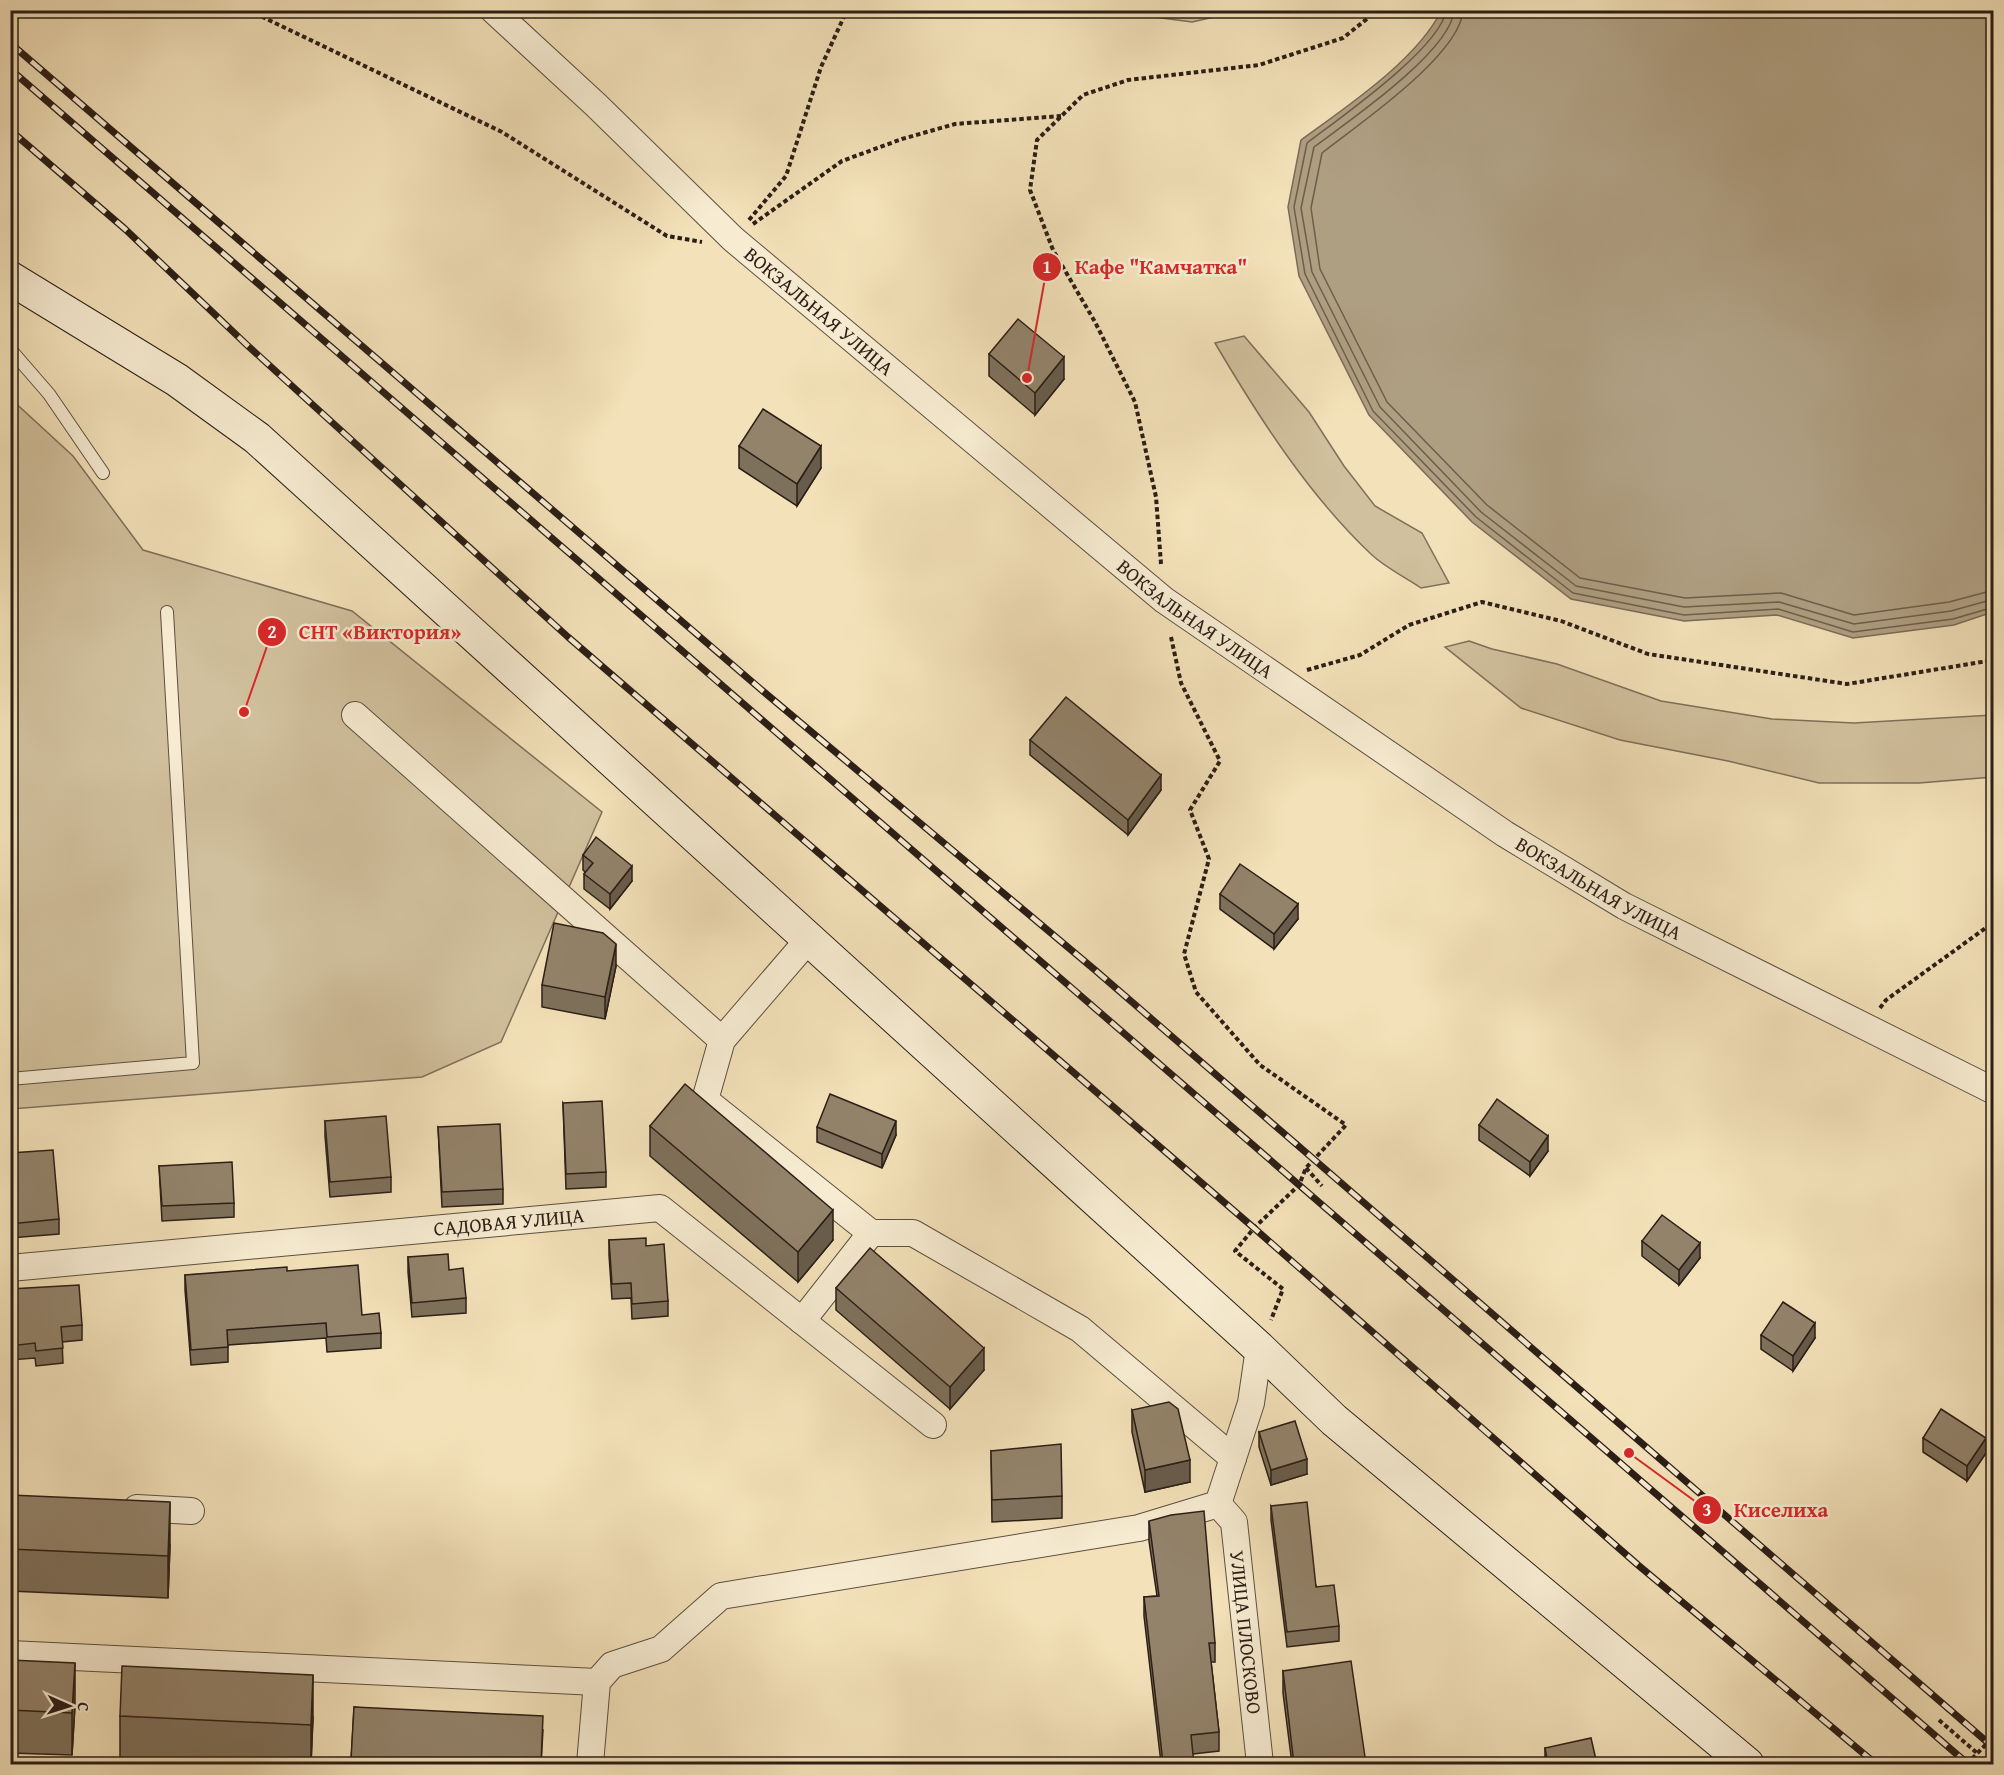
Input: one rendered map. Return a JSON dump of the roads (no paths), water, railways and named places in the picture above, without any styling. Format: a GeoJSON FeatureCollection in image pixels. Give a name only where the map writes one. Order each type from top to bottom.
{"type":"FeatureCollection","features":[{"type":"Feature","properties":{"kind":"street","name":"ВОКЗАЛЬНАЯ УЛИЦА"},"geometry":{"type":"LineString","coordinates":[[493,10],[596,105],[733,239],[1164,600],[1505,834],[1614,900],[1864,1028],[1994,1091]]}},
{"type":"Feature","properties":{"kind":"street"},"geometry":{"type":"LineString","coordinates":[[10,278],[177,380],[257,438],[1259,1348],[1334,1420],[1748,1764]]}},
{"type":"Feature","properties":{"kind":"street"},"geometry":{"type":"LineString","coordinates":[[356,715],[722,1040]]}},
{"type":"Feature","properties":{"kind":"street"},"geometry":{"type":"LineString","coordinates":[[809,939],[722,1040],[705,1100],[872,1233],[913,1233],[1080,1329],[1233,1458]]}},
{"type":"Feature","properties":{"kind":"street","name":"САДОВАЯ УЛИЦА"},"geometry":{"type":"LineString","coordinates":[[10,1268],[660,1208],[933,1425]]}},
{"type":"Feature","properties":{"kind":"street"},"geometry":{"type":"LineString","coordinates":[[802,1321],[872,1233]]}},
{"type":"Feature","properties":{"kind":"street"},"geometry":{"type":"LineString","coordinates":[[590,1764],[597,1682],[612,1665],[661,1649],[721,1596],[1138,1528],[1218,1504],[1251,1403],[1259,1348]]}},
{"type":"Feature","properties":{"kind":"street","name":"УЛИЦА ПЛОСКОВО"},"geometry":{"type":"LineString","coordinates":[[1218,1504],[1234,1522],[1260,1764]]}},
{"type":"Feature","properties":{"kind":"street"},"geometry":{"type":"LineString","coordinates":[[112,1508],[191,1511]]}},
{"type":"Feature","properties":{"kind":"street"},"geometry":{"type":"LineString","coordinates":[[10,1654],[597,1682]]}},
{"type":"Feature","properties":{"kind":"lane"},"geometry":{"type":"LineString","coordinates":[[10,349],[50,394],[103,473]]}},
{"type":"Feature","properties":{"kind":"lane"},"geometry":{"type":"LineString","coordinates":[[10,1079],[193,1063],[167,612]]}},
{"type":"Feature","properties":{"kind":"water"},"geometry":{"type":"Polygon","coordinates":[[[1441,11],[1993,11],[1993,612],[1954,625],[1853,638],[1777,615],[1684,621],[1571,599],[1472,522],[1369,415],[1299,276],[1288,207],[1301,140],[1359,98],[1398,65],[1430,29],[1441,11]]]}},
{"type":"Feature","properties":{"kind":"railway"},"geometry":{"type":"LineString","coordinates":[[10,43],[764,692],[1095,970],[1994,1748]]}},
{"type":"Feature","properties":{"kind":"railway"},"geometry":{"type":"LineString","coordinates":[[10,69],[1968,1764]]}},
{"type":"Feature","properties":{"kind":"railway"},"geometry":{"type":"LineString","coordinates":[[10,130],[125,229],[247,345],[568,637],[1254,1228],[1638,1565],[1876,1764]]}},
{"type":"Feature","properties":{"kind":"place","name":"Кафе \"Камчатка\""},"geometry":{"type":"Point","coordinates":[1027,378]}},
{"type":"Feature","properties":{"kind":"place","name":"СНТ «Виктория»"},"geometry":{"type":"Point","coordinates":[244,712]}},
{"type":"Feature","properties":{"kind":"place","name":"Киселиха"},"geometry":{"type":"Point","coordinates":[1629,1453]}}]}
